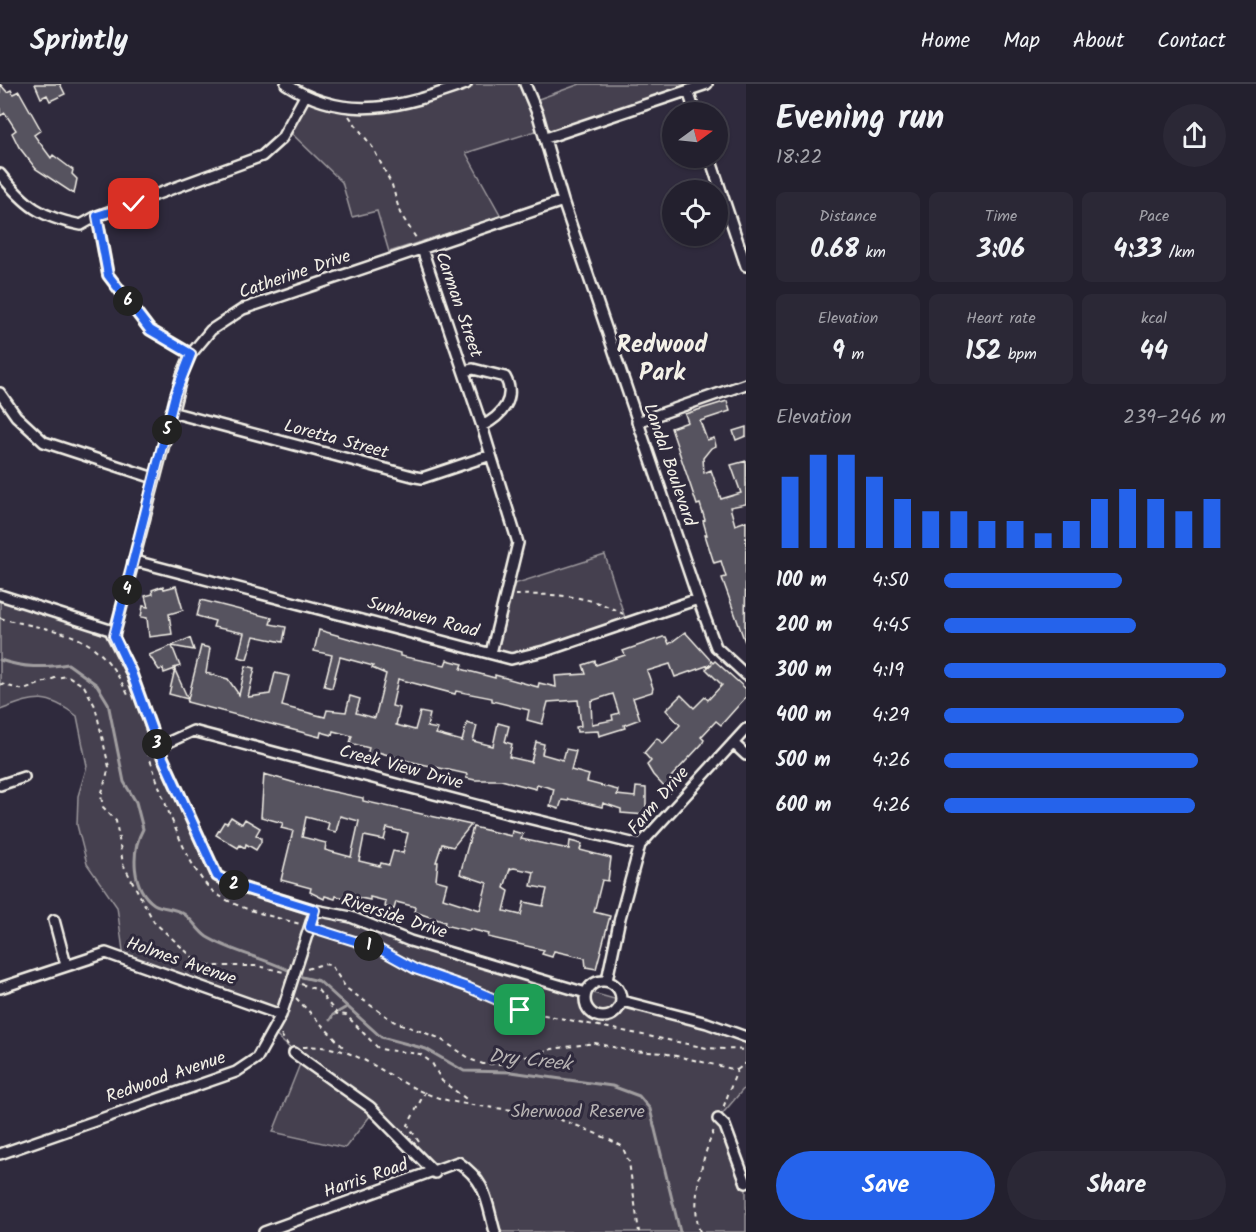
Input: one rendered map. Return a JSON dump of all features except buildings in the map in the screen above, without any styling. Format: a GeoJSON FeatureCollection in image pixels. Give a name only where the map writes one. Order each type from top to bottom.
{"type":"FeatureCollection","features":[{"type":"Feature","properties":{"kind":"street"},"geometry":{"type":"LineString","coordinates":[[286,84],[305,96],[345,108],[394,107],[466,84]]}},
{"type":"Feature","properties":{"kind":"street","name":"Landal Boulevard"},"geometry":{"type":"LineString","coordinates":[[525,84],[546,138],[563,201],[698,599],[716,646],[746,675]]}},
{"type":"Feature","properties":{"kind":"street"},"geometry":{"type":"LineString","coordinates":[[546,138],[707,84]]}},
{"type":"Feature","properties":{"kind":"street"},"geometry":{"type":"LineString","coordinates":[[688,91],[692,102]]}},
{"type":"Feature","properties":{"kind":"street"},"geometry":{"type":"LineString","coordinates":[[0,174],[22,202],[50,219],[81,225],[97,216],[262,156],[282,138],[305,96]]}},
{"type":"Feature","properties":{"kind":"street"},"geometry":{"type":"LineString","coordinates":[[713,168],[746,266]]}},
{"type":"Feature","properties":{"kind":"street","name":"Catherine Drive"},"geometry":{"type":"LineString","coordinates":[[114,636],[135,561],[171,412],[191,354],[211,330],[243,309],[563,201]]}},
{"type":"Feature","properties":{"kind":"street"},"geometry":{"type":"LineString","coordinates":[[97,216],[108,275],[150,330],[191,354]]}},
{"type":"Feature","properties":{"kind":"street","name":"Carman Street"},"geometry":{"type":"LineString","coordinates":[[422,249],[482,426],[518,543],[491,653]]}},
{"type":"Feature","properties":{"kind":"street","name":"Carman Street"},"geometry":{"type":"LineString","coordinates":[[464,371],[473,369],[505,377],[511,388],[509,401],[491,422],[482,426]]}},
{"type":"Feature","properties":{"kind":"street"},"geometry":{"type":"LineString","coordinates":[[637,422],[746,384]]}},
{"type":"Feature","properties":{"kind":"street"},"geometry":{"type":"LineString","coordinates":[[0,393],[16,416],[44,442],[154,478]]}},
{"type":"Feature","properties":{"kind":"street","name":"Loretta Street"},"geometry":{"type":"LineString","coordinates":[[171,412],[422,478],[491,454]]}},
{"type":"Feature","properties":{"kind":"street","name":"Sunhaven Road"},"geometry":{"type":"LineString","coordinates":[[135,561],[512,659],[524,658],[698,599]]}},
{"type":"Feature","properties":{"kind":"street"},"geometry":{"type":"LineString","coordinates":[[0,595],[91,626],[106,628],[114,636]]}},
{"type":"Feature","properties":{"kind":"street","name":"Riverside Drive"},"geometry":{"type":"LineString","coordinates":[[114,636],[131,672],[158,747],[217,876],[234,885],[315,910],[351,917],[410,941],[586,993]]}},
{"type":"Feature","properties":{"kind":"street","name":"Farm Drive"},"geometry":{"type":"LineString","coordinates":[[607,981],[620,918],[640,845],[746,729]]}},
{"type":"Feature","properties":{"kind":"street","name":"Creek View Drive"},"geometry":{"type":"LineString","coordinates":[[158,747],[193,731],[507,813],[640,845]]}},
{"type":"Feature","properties":{"kind":"street"},"geometry":{"type":"LineString","coordinates":[[733,743],[746,755]]}},
{"type":"Feature","properties":{"kind":"street"},"geometry":{"type":"LineString","coordinates":[[0,785],[24,777]]}},
{"type":"Feature","properties":{"kind":"street","name":"Redwood Avenue"},"geometry":{"type":"LineString","coordinates":[[0,1154],[236,1072],[257,1058],[281,1015],[315,910]]}},
{"type":"Feature","properties":{"kind":"street"},"geometry":{"type":"LineString","coordinates":[[54,920],[66,965]]}},
{"type":"Feature","properties":{"kind":"street","name":"Holmes Avenue"},"geometry":{"type":"LineString","coordinates":[[0,988],[106,953],[281,1015]]}},
{"type":"Feature","properties":{"kind":"street"},"geometry":{"type":"LineString","coordinates":[[607,981],[617,986],[622,1001],[615,1013],[603,1017],[590,1012],[586,1006],[586,993],[592,984],[607,981]]}},
{"type":"Feature","properties":{"kind":"street"},"geometry":{"type":"LineString","coordinates":[[622,1001],[745,1033]]}},
{"type":"Feature","properties":{"kind":"street"},"geometry":{"type":"LineString","coordinates":[[294,1053],[370,1107],[435,1173]]}},
{"type":"Feature","properties":{"kind":"street"},"geometry":{"type":"LineString","coordinates":[[718,1119],[725,1126],[746,1183]]}},
{"type":"Feature","properties":{"kind":"street","name":"Harris Road"},"geometry":{"type":"LineString","coordinates":[[264,1232],[435,1173],[458,1162],[476,1174],[482,1186],[495,1232]]}},
{"type":"Feature","properties":{"kind":"path"},"geometry":{"type":"LineString","coordinates":[[345,108],[378,156],[392,185],[400,213],[422,249]]}},
{"type":"Feature","properties":{"kind":"path"},"geometry":{"type":"LineString","coordinates":[[506,595],[555,594],[586,598],[602,602],[634,621]]}},
{"type":"Feature","properties":{"kind":"path"},"geometry":{"type":"LineString","coordinates":[[0,618],[65,632],[93,646],[115,668],[128,696]]}},
{"type":"Feature","properties":{"kind":"path"},"geometry":{"type":"LineString","coordinates":[[0,684],[24,690],[55,678],[68,676],[77,680],[88,692],[95,706],[109,767],[101,796],[103,807],[116,821],[123,864],[153,922],[199,963],[214,966],[258,966],[286,973],[323,964],[331,965],[346,988],[393,1021],[439,1038],[483,1064],[500,1064],[552,1048],[595,1042],[631,1051],[663,1053],[737,1070]]}},
{"type":"Feature","properties":{"kind":"path"},"geometry":{"type":"LineString","coordinates":[[142,734],[154,776],[175,828],[199,874],[213,892],[236,904],[377,948],[415,969],[467,987],[520,1010],[707,1048],[746,1050]]}},
{"type":"Feature","properties":{"kind":"path"},"geometry":{"type":"LineString","coordinates":[[292,982],[309,985],[318,990],[337,1014],[346,1015],[379,1049],[420,1054],[432,1063],[442,1081],[471,1103]]}},
{"type":"Feature","properties":{"kind":"path"},"geometry":{"type":"LineString","coordinates":[[289,992],[346,1050],[425,1092],[490,1108],[533,1113],[577,1126],[621,1146],[629,1162],[639,1232]]}},
{"type":"Feature","properties":{"kind":"path"},"geometry":{"type":"LineString","coordinates":[[275,1026],[294,1053],[304,1047],[346,1050]]}},
{"type":"Feature","properties":{"kind":"path"},"geometry":{"type":"LineString","coordinates":[[700,1232],[695,1216],[705,1157],[737,1070],[746,1063]]}},
{"type":"Feature","properties":{"kind":"path"},"geometry":{"type":"LineString","coordinates":[[420,1143],[408,1125],[425,1092]]}},
{"type":"Feature","properties":{"kind":"green space"},"geometry":{"type":"Polygon","coordinates":[[[466,84],[525,84],[533,101],[580,84],[707,84],[546,138],[542,129],[466,153],[501,216],[389,252],[377,211],[352,217],[342,182],[287,129],[305,96],[345,108],[394,107],[466,84]]]}},
{"type":"Feature","properties":{"kind":"green space"},"geometry":{"type":"Polygon","coordinates":[[[605,555],[625,618],[525,653],[511,654],[498,649],[514,584],[605,555]]]}},
{"type":"Feature","properties":{"kind":"green space","name":"Sherwood Reserve"},"geometry":{"type":"Polygon","coordinates":[[[0,594],[97,629],[111,639],[218,876],[234,885],[348,914],[447,952],[746,1036],[746,1086],[718,1119],[746,1186],[746,1232],[496,1232],[482,1186],[458,1162],[428,1166],[374,1111],[345,1148],[273,1132],[302,1059],[272,1032],[281,1015],[124,958],[117,907],[87,864],[77,825],[78,796],[87,766],[77,716],[57,703],[40,699],[0,710],[0,594]]]}},
{"type":"Feature","properties":{"kind":"waterway","name":"Dry Creek"},"geometry":{"type":"LineString","coordinates":[[0,660],[17,665],[68,664],[97,685],[108,703],[124,782],[136,802],[143,829],[136,848],[135,869],[146,897],[157,906],[184,914],[207,937],[236,951],[288,970]]}},
{"type":"Feature","properties":{"kind":"waterway","name":"Dry Creek"},"geometry":{"type":"LineString","coordinates":[[302,977],[319,981],[381,1037],[426,1049],[464,1071],[511,1072],[612,1086],[639,1096],[650,1109],[680,1232]]}},
{"type":"Feature","properties":{"kind":"waterway"},"geometry":{"type":"LineString","coordinates":[[330,1020],[333,1015],[345,1008]]}},
{"type":"Feature","properties":{"kind":"district","name":"Redwood Park"},"geometry":{"type":"Point","coordinates":[662,359]}},
{"type":"Feature","properties":{"kind":"route"},"geometry":{"type":"LineString","coordinates":[[134,204],[97,216],[108,275],[150,330],[191,354],[175,395],[135,561],[114,636],[131,672],[158,747],[206,854],[217,876],[234,885],[315,910],[310,927],[377,948],[415,969],[467,987],[520,1010]]}}]}
